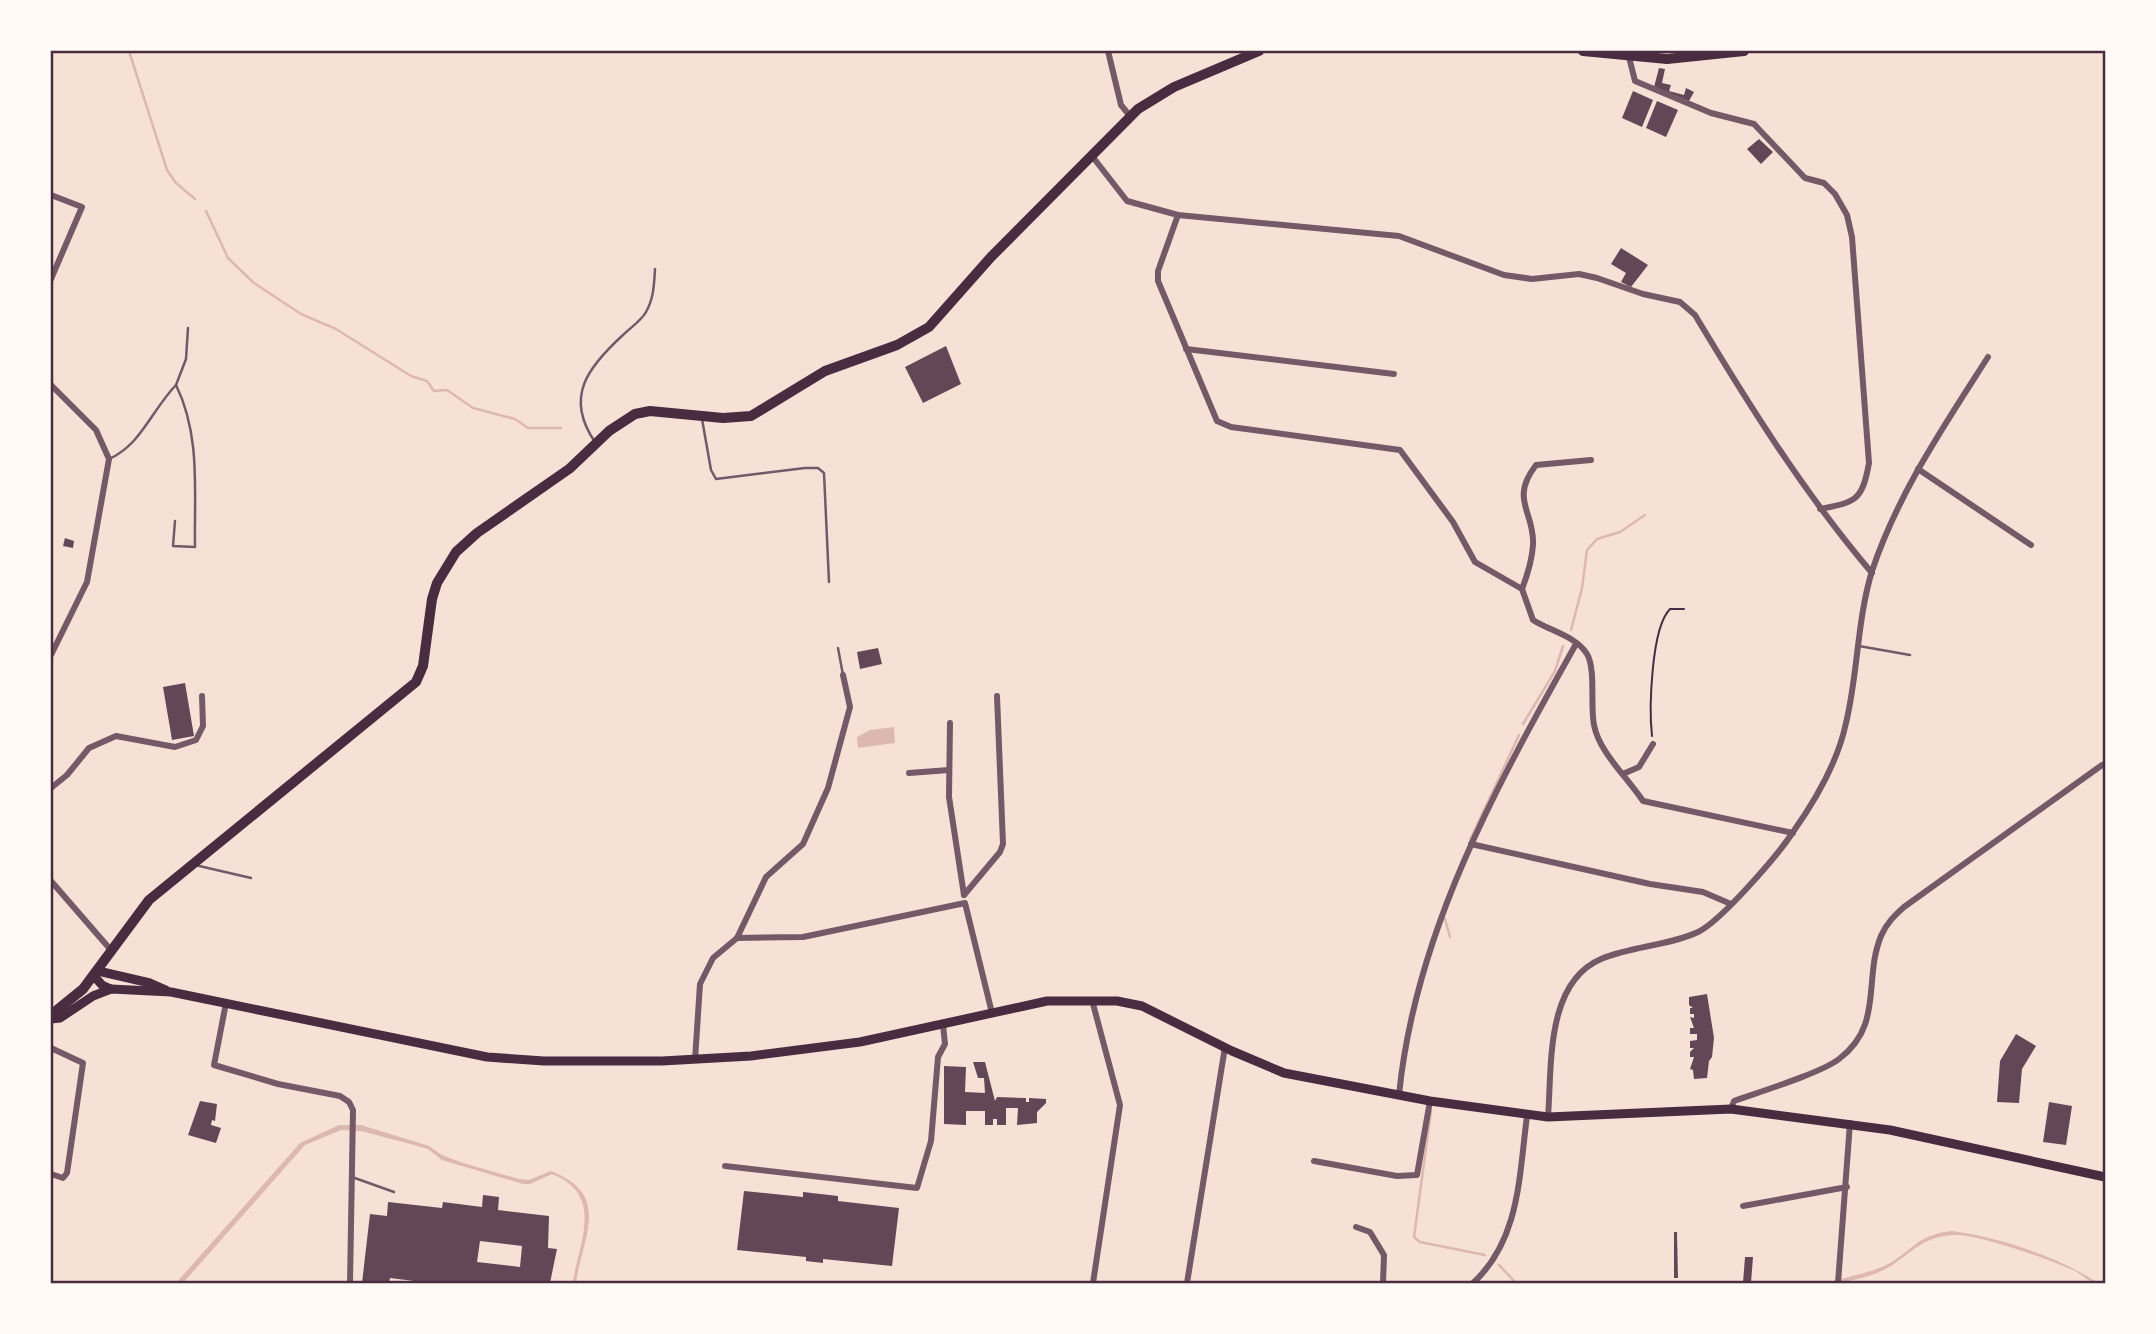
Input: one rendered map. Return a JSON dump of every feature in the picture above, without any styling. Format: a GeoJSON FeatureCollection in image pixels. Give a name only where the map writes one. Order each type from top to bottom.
{"type":"FeatureCollection","features":[{"type":"Feature","properties":{"kind":"main road"},"geometry":{"type":"LineString","coordinates":[[51,1017],[96,974],[110,949],[149,900],[335,752],[416,682],[422,666],[437,583],[456,552],[477,533],[569,469],[596,443],[635,414],[650,411],[741,418],[757,414],[825,371],[897,345],[929,327],[991,257],[1130,117],[1174,87],[1259,51]]}},
{"type":"Feature","properties":{"kind":"main road"},"geometry":{"type":"LineString","coordinates":[[1584,51],[1629,57],[1700,57],[1744,51]]}},
{"type":"Feature","properties":{"kind":"main road"},"geometry":{"type":"LineString","coordinates":[[96,974],[99,983],[111,989],[171,992],[487,1057],[544,1061],[695,1060],[860,1042],[1047,1002],[1092,1000],[1142,1006],[1225,1047],[1296,1076],[1430,1101],[1548,1117],[1731,1109],[1850,1123],[1937,1139],[2105,1177]]}},
{"type":"Feature","properties":{"kind":"main road"},"geometry":{"type":"LineString","coordinates":[[96,974],[150,983],[171,992]]}},
{"type":"Feature","properties":{"kind":"main road"},"geometry":{"type":"LineString","coordinates":[[51,1017],[60,1018],[93,996],[111,989]]}},
{"type":"Feature","properties":{"kind":"street"},"geometry":{"type":"LineString","coordinates":[[1108,51],[1121,105],[1130,117]]}},
{"type":"Feature","properties":{"kind":"street"},"geometry":{"type":"LineString","coordinates":[[1629,57],[1635,81],[1711,113],[1754,124],[1805,178],[1824,183],[1835,194],[1847,215],[1853,237],[1869,463],[1860,496],[1850,503],[1820,509]]}},
{"type":"Feature","properties":{"kind":"street"},"geometry":{"type":"LineString","coordinates":[[1091,156],[1127,201],[1178,215],[1399,236],[1504,275],[1532,279],[1579,274],[1643,294],[1680,302],[1695,315],[1820,509],[1872,573]]}},
{"type":"Feature","properties":{"kind":"street"},"geometry":{"type":"LineString","coordinates":[[51,195],[82,207],[51,279]]}},
{"type":"Feature","properties":{"kind":"street"},"geometry":{"type":"LineString","coordinates":[[1178,215],[1158,271],[1158,281],[1212,415],[1222,425],[1371,444],[1404,453],[1454,522],[1475,562],[1522,589]]}},
{"type":"Feature","properties":{"kind":"street"},"geometry":{"type":"LineString","coordinates":[[1186,349],[1394,374]]}},
{"type":"Feature","properties":{"kind":"street"},"geometry":{"type":"LineString","coordinates":[[1548,1117],[1555,1030],[1573,982],[1585,969],[1602,959],[1700,931],[1731,904],[1793,833],[1829,770],[1846,725],[1872,573],[1918,469],[1988,357]]}},
{"type":"Feature","properties":{"kind":"street"},"geometry":{"type":"LineString","coordinates":[[51,384],[96,430],[109,459],[88,582],[51,655]]}},
{"type":"Feature","properties":{"kind":"street"},"geometry":{"type":"LineString","coordinates":[[1591,460],[1535,465],[1524,480],[1522,503],[1533,543],[1522,589],[1533,620],[1567,637],[1587,653],[1594,726],[1609,758],[1625,773],[1643,801],[1793,833]]}},
{"type":"Feature","properties":{"kind":"street"},"geometry":{"type":"LineString","coordinates":[[1918,469],[2031,545]]}},
{"type":"Feature","properties":{"kind":"street"},"geometry":{"type":"LineString","coordinates":[[1399,1095],[1414,1007],[1454,879],[1526,733],[1576,644]]}},
{"type":"Feature","properties":{"kind":"street"},"geometry":{"type":"LineString","coordinates":[[695,1060],[700,984],[713,958],[737,938],[766,877],[803,844],[828,788],[850,707],[843,675]]}},
{"type":"Feature","properties":{"kind":"street"},"geometry":{"type":"LineString","coordinates":[[51,788],[67,775],[89,748],[116,736],[175,747],[196,740],[203,726],[202,696]]}},
{"type":"Feature","properties":{"kind":"street"},"geometry":{"type":"LineString","coordinates":[[964,895],[1000,852],[1003,844],[997,696]]}},
{"type":"Feature","properties":{"kind":"street"},"geometry":{"type":"LineString","coordinates":[[950,723],[952,835],[965,903],[992,1013]]}},
{"type":"Feature","properties":{"kind":"street"},"geometry":{"type":"LineString","coordinates":[[1625,773],[1639,767],[1653,744]]}},
{"type":"Feature","properties":{"kind":"street"},"geometry":{"type":"LineString","coordinates":[[1731,1109],[1734,1101],[1837,1061],[1855,1044],[1867,1022],[1880,938],[1889,920],[1903,907],[2102,765]]}},
{"type":"Feature","properties":{"kind":"street"},"geometry":{"type":"LineString","coordinates":[[909,773],[949,771]]}},
{"type":"Feature","properties":{"kind":"street"},"geometry":{"type":"LineString","coordinates":[[1471,844],[1650,884],[1703,892],[1731,904]]}},
{"type":"Feature","properties":{"kind":"street"},"geometry":{"type":"LineString","coordinates":[[51,881],[110,949]]}},
{"type":"Feature","properties":{"kind":"street"},"geometry":{"type":"LineString","coordinates":[[737,938],[803,937],[965,903]]}},
{"type":"Feature","properties":{"kind":"street"},"geometry":{"type":"LineString","coordinates":[[1092,1000],[1120,1105],[1093,1283]]}},
{"type":"Feature","properties":{"kind":"street"},"geometry":{"type":"LineString","coordinates":[[226,1003],[214,1065],[278,1084],[340,1096],[349,1102],[353,1116],[350,1283]]}},
{"type":"Feature","properties":{"kind":"street"},"geometry":{"type":"LineString","coordinates":[[725,1166],[917,1188],[931,1141],[938,1058],[945,1044],[943,1025]]}},
{"type":"Feature","properties":{"kind":"street"},"geometry":{"type":"LineString","coordinates":[[1187,1283],[1225,1047]]}},
{"type":"Feature","properties":{"kind":"street"},"geometry":{"type":"LineString","coordinates":[[51,1048],[83,1063],[68,1172],[63,1178],[51,1174]]}},
{"type":"Feature","properties":{"kind":"street"},"geometry":{"type":"LineString","coordinates":[[1314,1161],[1397,1176],[1417,1175],[1430,1101]]}},
{"type":"Feature","properties":{"kind":"street"},"geometry":{"type":"LineString","coordinates":[[1473,1283],[1491,1264],[1509,1230],[1527,1116]]}},
{"type":"Feature","properties":{"kind":"street"},"geometry":{"type":"LineString","coordinates":[[1838,1283],[1850,1123]]}},
{"type":"Feature","properties":{"kind":"street"},"geometry":{"type":"LineString","coordinates":[[1743,1206],[1847,1187]]}},
{"type":"Feature","properties":{"kind":"street"},"geometry":{"type":"LineString","coordinates":[[1356,1227],[1370,1232],[1384,1255],[1382,1283]]}},
{"type":"Feature","properties":{"kind":"lane"},"geometry":{"type":"LineString","coordinates":[[596,443],[585,427],[580,406],[586,373],[645,314],[654,292],[655,270]]}},
{"type":"Feature","properties":{"kind":"lane"},"geometry":{"type":"LineString","coordinates":[[109,459],[128,450],[162,400],[176,385],[186,359],[188,328]]}},
{"type":"Feature","properties":{"kind":"lane"},"geometry":{"type":"LineString","coordinates":[[175,521],[173,546],[195,547],[194,445],[189,412],[176,385]]}},
{"type":"Feature","properties":{"kind":"lane"},"geometry":{"type":"LineString","coordinates":[[701,416],[711,470],[716,479],[805,468],[818,468],[824,473],[829,582]]}},
{"type":"Feature","properties":{"kind":"lane"},"geometry":{"type":"LineString","coordinates":[[1859,646],[1910,655]]}},
{"type":"Feature","properties":{"kind":"lane"},"geometry":{"type":"LineString","coordinates":[[838,648],[843,675]]}},
{"type":"Feature","properties":{"kind":"lane"},"geometry":{"type":"LineString","coordinates":[[192,865],[251,878]]}},
{"type":"Feature","properties":{"kind":"lane"},"geometry":{"type":"LineString","coordinates":[[352,1177],[394,1192]]}},
{"type":"Feature","properties":{"kind":"path"},"geometry":{"type":"LineString","coordinates":[[1653,744],[1651,728],[1656,635],[1663,616],[1670,609],[1684,609]]}},
{"type":"Feature","properties":{"kind":"shaded area"},"geometry":{"type":"Polygon","coordinates":[[[894,727],[895,743],[858,748],[857,737],[870,730],[894,727]]]}},
{"type":"Feature","properties":{"kind":"shaded area"},"geometry":{"type":"Polygon","coordinates":[[[339,1125],[361,1125],[429,1146],[442,1155],[463,1163],[519,1179],[529,1180],[551,1171],[570,1181],[582,1192],[588,1204],[589,1218],[576,1283],[573,1281],[585,1220],[578,1194],[568,1183],[552,1174],[530,1184],[523,1184],[442,1160],[428,1149],[361,1131],[341,1130],[305,1145],[183,1283],[176,1283],[300,1143],[339,1125]]]}},
{"type":"Feature","properties":{"kind":"shaded area"},"geometry":{"type":"Polygon","coordinates":[[[1952,1231],[1989,1238],[2028,1250],[2065,1265],[2098,1283],[2075,1271],[1998,1243],[1956,1235],[1929,1240],[1894,1264],[1871,1275],[1827,1283],[1882,1267],[1918,1242],[1932,1235],[1952,1231]]]}},
{"type":"Feature","properties":{"kind":"building"},"geometry":{"type":"Polygon","coordinates":[[[1659,68],[1665,69],[1662,83],[1671,85],[1669,91],[1684,95],[1686,88],[1694,92],[1689,101],[1654,87],[1659,68]]]}},
{"type":"Feature","properties":{"kind":"building"},"geometry":{"type":"Polygon","coordinates":[[[1633,91],[1653,100],[1642,127],[1622,118],[1633,91]]]}},
{"type":"Feature","properties":{"kind":"building"},"geometry":{"type":"Polygon","coordinates":[[[1657,101],[1678,110],[1666,137],[1646,128],[1657,101]]]}},
{"type":"Feature","properties":{"kind":"building"},"geometry":{"type":"Polygon","coordinates":[[[1759,139],[1773,152],[1761,164],[1747,149],[1759,139]]]}},
{"type":"Feature","properties":{"kind":"building"},"geometry":{"type":"Polygon","coordinates":[[[1621,248],[1648,265],[1631,287],[1621,282],[1626,273],[1611,264],[1621,248]]]}},
{"type":"Feature","properties":{"kind":"building"},"geometry":{"type":"Polygon","coordinates":[[[946,346],[961,384],[923,403],[905,367],[946,346]]]}},
{"type":"Feature","properties":{"kind":"building"},"geometry":{"type":"Polygon","coordinates":[[[65,538],[74,541],[73,548],[63,546],[65,538]]]}},
{"type":"Feature","properties":{"kind":"building"},"geometry":{"type":"Polygon","coordinates":[[[878,648],[882,664],[860,669],[857,652],[878,648]]]}},
{"type":"Feature","properties":{"kind":"building"},"geometry":{"type":"Polygon","coordinates":[[[185,683],[194,736],[172,740],[163,687],[185,683]]]}},
{"type":"Feature","properties":{"kind":"building"},"geometry":{"type":"Polygon","coordinates":[[[1707,994],[1714,1038],[1712,1057],[1707,1078],[1694,1079],[1693,1070],[1690,1069],[1694,1057],[1690,1057],[1690,1052],[1694,1048],[1690,1048],[1690,1041],[1697,1040],[1697,1034],[1690,1034],[1690,1028],[1694,1028],[1690,1017],[1694,1018],[1694,1014],[1690,1014],[1690,1008],[1693,1008],[1689,1005],[1689,997],[1707,994]]]}},
{"type":"Feature","properties":{"kind":"building"},"geometry":{"type":"Polygon","coordinates":[[[2016,1034],[2036,1046],[2022,1069],[2019,1103],[1997,1102],[2000,1061],[2016,1034]]]}},
{"type":"Feature","properties":{"kind":"building"},"geometry":{"type":"Polygon","coordinates":[[[973,1062],[985,1062],[995,1101],[997,1097],[1026,1098],[1026,1102],[1029,1102],[1029,1098],[1046,1099],[1046,1103],[1037,1112],[1037,1123],[1017,1125],[1018,1108],[1006,1108],[1006,1125],[997,1125],[997,1119],[993,1119],[993,1125],[985,1125],[985,1111],[966,1111],[966,1125],[944,1124],[944,1066],[966,1067],[965,1092],[985,1093],[984,1078],[978,1078],[973,1062]]]}},
{"type":"Feature","properties":{"kind":"building"},"geometry":{"type":"Polygon","coordinates":[[[200,1101],[217,1104],[215,1121],[212,1120],[211,1125],[221,1128],[216,1143],[188,1135],[200,1101]]]}},
{"type":"Feature","properties":{"kind":"building"},"geometry":{"type":"Polygon","coordinates":[[[2049,1102],[2072,1106],[2066,1145],[2043,1142],[2049,1102]]]}},
{"type":"Feature","properties":{"kind":"building"},"geometry":{"type":"Polygon","coordinates":[[[744,1191],[803,1197],[803,1192],[838,1196],[838,1201],[899,1208],[892,1266],[823,1259],[823,1263],[806,1261],[806,1257],[737,1250],[744,1191]]]}},
{"type":"Feature","properties":{"kind":"building"},"geometry":{"type":"Polygon","coordinates":[[[483,1195],[499,1197],[498,1210],[549,1216],[548,1248],[557,1249],[550,1283],[430,1283],[390,1278],[389,1283],[362,1283],[370,1214],[387,1216],[388,1202],[442,1208],[443,1202],[482,1207],[483,1195]],[[480,1241],[477,1262],[520,1267],[522,1246],[480,1241]]]}},
{"type":"Feature","properties":{"kind":"building"},"geometry":{"type":"Polygon","coordinates":[[[1674,1232],[1677,1232],[1678,1278],[1674,1278],[1674,1232]]]}},
{"type":"Feature","properties":{"kind":"building"},"geometry":{"type":"Polygon","coordinates":[[[1745,1257],[1753,1257],[1751,1283],[1743,1283],[1745,1257]]]}},
{"type":"Feature","properties":{"kind":"waterway"},"geometry":{"type":"LineString","coordinates":[[129,51],[167,170],[176,183],[195,199]]}},
{"type":"Feature","properties":{"kind":"waterway"},"geometry":{"type":"LineString","coordinates":[[206,211],[228,258],[254,283],[301,314],[336,329],[411,376],[427,381],[434,391],[447,390],[473,408],[515,419],[528,428],[561,428]]}},
{"type":"Feature","properties":{"kind":"waterway"},"geometry":{"type":"LineString","coordinates":[[1571,630],[1582,588],[1587,550],[1597,539],[1620,532],[1645,515]]}},
{"type":"Feature","properties":{"kind":"waterway"},"geometry":{"type":"LineString","coordinates":[[1523,724],[1555,671],[1563,646]]}},
{"type":"Feature","properties":{"kind":"waterway"},"geometry":{"type":"LineString","coordinates":[[1470,840],[1519,735]]}},
{"type":"Feature","properties":{"kind":"waterway"},"geometry":{"type":"LineString","coordinates":[[1445,919],[1450,937]]}},
{"type":"Feature","properties":{"kind":"waterway"},"geometry":{"type":"LineString","coordinates":[[1431,1111],[1414,1237],[1420,1242],[1485,1255]]}},
{"type":"Feature","properties":{"kind":"waterway"},"geometry":{"type":"LineString","coordinates":[[1499,1265],[1516,1283]]}}]}
